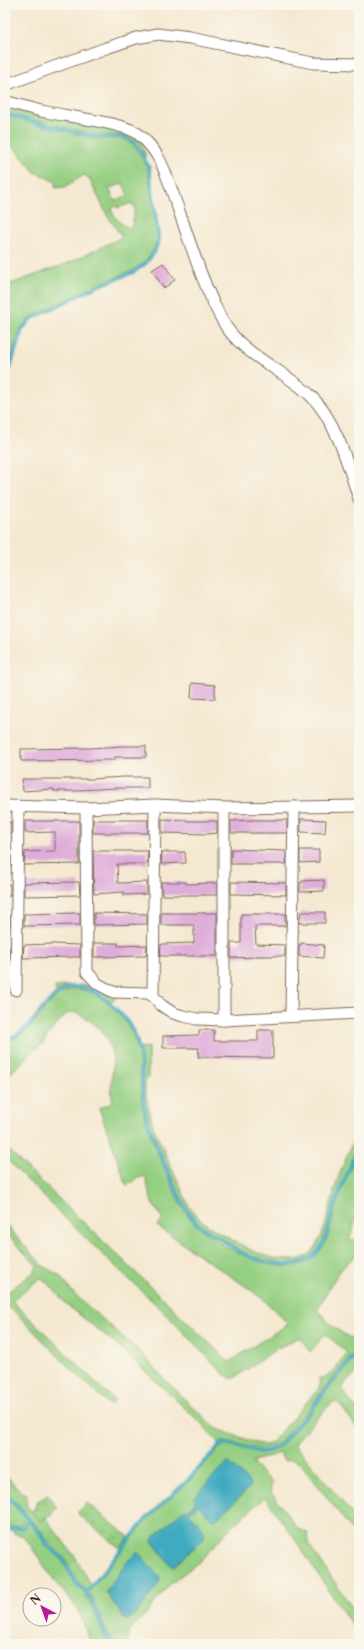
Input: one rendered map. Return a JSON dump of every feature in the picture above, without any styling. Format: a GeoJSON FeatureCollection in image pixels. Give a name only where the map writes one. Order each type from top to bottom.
{"type":"FeatureCollection","features":[{"type":"Feature","properties":{"kind":"street"},"geometry":{"type":"LineString","coordinates":[[5,85],[136,38],[158,34],[190,38],[313,63],[359,64]]}},
{"type":"Feature","properties":{"kind":"street"},"geometry":{"type":"LineString","coordinates":[[5,101],[44,112],[121,126],[135,131],[152,146],[165,171],[209,295],[222,321],[232,337],[311,396],[329,420],[340,445],[359,499]]}},
{"type":"Feature","properties":{"kind":"street"},"geometry":{"type":"LineString","coordinates":[[153,996],[155,805]]}},
{"type":"Feature","properties":{"kind":"street"},"geometry":{"type":"LineString","coordinates":[[5,806],[86,808],[155,805],[224,808],[359,806]]}},
{"type":"Feature","properties":{"kind":"street"},"geometry":{"type":"LineString","coordinates":[[16,990],[18,807]]}},
{"type":"Feature","properties":{"kind":"street"},"geometry":{"type":"LineString","coordinates":[[291,1016],[294,807]]}},
{"type":"Feature","properties":{"kind":"street"},"geometry":{"type":"LineString","coordinates":[[86,808],[87,972],[98,984],[113,992],[148,993],[153,996],[161,1006],[183,1016],[224,1020],[359,1013]]}},
{"type":"Feature","properties":{"kind":"street"},"geometry":{"type":"LineString","coordinates":[[224,808],[224,1020]]}},
{"type":"Feature","properties":{"kind":"green space"},"geometry":{"type":"Polygon","coordinates":[[[5,103],[122,129],[140,138],[146,157],[135,141],[123,135],[97,135],[29,119],[5,112],[5,103]]]}},
{"type":"Feature","properties":{"kind":"green space"},"geometry":{"type":"Polygon","coordinates":[[[5,115],[96,139],[122,138],[133,144],[148,168],[158,239],[152,252],[144,263],[133,270],[30,318],[20,329],[10,365],[5,376],[5,286],[71,262],[122,237],[107,215],[89,178],[84,175],[65,187],[55,188],[56,182],[35,172],[16,150],[5,142],[5,115]],[[123,183],[109,189],[115,201],[128,195],[123,183]],[[132,203],[117,208],[115,206],[111,209],[118,220],[129,228],[132,226],[135,209],[132,203]]]}},
{"type":"Feature","properties":{"kind":"green space"},"geometry":{"type":"Polygon","coordinates":[[[98,985],[119,995],[111,1002],[92,990],[85,988],[70,987],[56,993],[55,987],[98,985]]]}},
{"type":"Feature","properties":{"kind":"green space"},"geometry":{"type":"Polygon","coordinates":[[[78,989],[89,992],[102,999],[114,1009],[129,1028],[135,1040],[138,1050],[144,1115],[151,1137],[178,1200],[187,1215],[206,1233],[238,1253],[275,1265],[293,1266],[308,1261],[321,1250],[330,1231],[340,1195],[359,1150],[359,1210],[349,1241],[359,1239],[359,1254],[351,1259],[339,1272],[317,1310],[333,1327],[350,1338],[359,1336],[359,1347],[318,1396],[308,1411],[296,1422],[280,1442],[269,1447],[260,1449],[226,1441],[219,1443],[201,1423],[146,1372],[110,1339],[66,1304],[51,1286],[40,1278],[12,1301],[115,1401],[110,1405],[72,1370],[13,1310],[7,1307],[5,1308],[5,1294],[34,1272],[37,1266],[5,1232],[5,1224],[42,1265],[60,1276],[74,1294],[140,1352],[166,1381],[212,1425],[220,1430],[266,1445],[273,1441],[317,1390],[320,1385],[319,1378],[328,1375],[335,1369],[347,1353],[329,1337],[324,1336],[310,1352],[300,1337],[278,1348],[233,1379],[225,1375],[163,1311],[79,1232],[5,1158],[5,1147],[229,1362],[288,1324],[264,1300],[251,1290],[157,1226],[163,1219],[152,1203],[145,1176],[138,1178],[127,1186],[99,1108],[113,1102],[111,1088],[113,1064],[110,1047],[102,1032],[96,1026],[89,1020],[74,1012],[66,1014],[48,1035],[42,1045],[35,1049],[5,1079],[5,1043],[19,1036],[28,1029],[56,997],[69,990],[78,989]]]}},
{"type":"Feature","properties":{"kind":"green space"},"geometry":{"type":"Polygon","coordinates":[[[148,1047],[148,1078],[145,1081],[145,1091],[153,1126],[189,1206],[207,1225],[247,1248],[269,1257],[294,1260],[308,1255],[314,1249],[323,1231],[338,1179],[359,1126],[359,1143],[336,1198],[322,1244],[318,1250],[304,1260],[286,1264],[250,1256],[206,1229],[195,1220],[186,1208],[150,1126],[144,1100],[139,1048],[148,1047]]]}},
{"type":"Feature","properties":{"kind":"green space"},"geometry":{"type":"Polygon","coordinates":[[[359,1353],[359,1372],[347,1381],[343,1390],[347,1398],[359,1411],[359,1431],[339,1403],[333,1402],[294,1444],[359,1522],[359,1539],[300,1463],[294,1460],[284,1461],[280,1453],[254,1461],[254,1465],[272,1483],[270,1491],[298,1529],[307,1532],[308,1543],[359,1618],[359,1636],[265,1497],[228,1530],[200,1561],[169,1585],[144,1616],[128,1632],[128,1644],[117,1644],[106,1633],[101,1617],[89,1592],[146,1521],[187,1483],[221,1447],[227,1445],[260,1453],[271,1451],[282,1445],[311,1413],[321,1398],[359,1353]],[[250,1487],[196,1502],[187,1510],[183,1511],[153,1538],[152,1541],[169,1563],[174,1566],[203,1539],[189,1513],[199,1505],[213,1520],[223,1513],[250,1487]],[[128,1561],[106,1592],[133,1616],[159,1583],[128,1561]]]}},
{"type":"Feature","properties":{"kind":"green space"},"geometry":{"type":"Polygon","coordinates":[[[5,1474],[21,1492],[27,1494],[26,1505],[40,1521],[46,1519],[76,1558],[91,1585],[86,1590],[76,1578],[64,1557],[49,1543],[42,1532],[5,1490],[5,1474]]]}},
{"type":"Feature","properties":{"kind":"green space"},"geometry":{"type":"Polygon","coordinates":[[[5,1495],[26,1518],[21,1526],[9,1527],[5,1523],[5,1495]]]}},
{"type":"Feature","properties":{"kind":"green space"},"geometry":{"type":"Polygon","coordinates":[[[48,1495],[57,1508],[46,1519],[40,1521],[31,1511],[35,1509],[36,1502],[48,1495]]]}},
{"type":"Feature","properties":{"kind":"green space"},"geometry":{"type":"Polygon","coordinates":[[[87,1503],[129,1537],[120,1548],[79,1515],[78,1512],[87,1503]]]}},
{"type":"Feature","properties":{"kind":"green space"},"geometry":{"type":"Polygon","coordinates":[[[29,1521],[40,1534],[46,1545],[61,1559],[73,1580],[85,1594],[97,1618],[103,1635],[111,1644],[91,1644],[82,1618],[71,1600],[62,1590],[62,1587],[59,1587],[55,1582],[25,1538],[11,1530],[24,1529],[29,1521]]]}},
{"type":"Feature","properties":{"kind":"water"},"geometry":{"type":"Polygon","coordinates":[[[228,1462],[251,1484],[250,1487],[217,1519],[213,1520],[199,1505],[189,1513],[204,1531],[203,1539],[174,1566],[169,1563],[152,1541],[153,1538],[183,1510],[187,1510],[196,1502],[194,1499],[195,1496],[228,1462]]]}},
{"type":"Feature","properties":{"kind":"water"},"geometry":{"type":"Polygon","coordinates":[[[138,1552],[160,1578],[159,1583],[138,1612],[126,1621],[106,1592],[128,1561],[138,1552]]]}},
{"type":"Feature","properties":{"kind":"building"},"geometry":{"type":"Polygon","coordinates":[[[163,263],[175,280],[164,288],[152,270],[163,263]]]}},
{"type":"Feature","properties":{"kind":"building"},"geometry":{"type":"Polygon","coordinates":[[[192,683],[215,685],[215,699],[191,698],[192,683]]]}},
{"type":"Feature","properties":{"kind":"building"},"geometry":{"type":"Polygon","coordinates":[[[146,746],[146,757],[115,757],[115,760],[21,761],[21,749],[146,746]]]}},
{"type":"Feature","properties":{"kind":"building"},"geometry":{"type":"Polygon","coordinates":[[[148,777],[148,788],[116,788],[78,791],[54,791],[54,789],[23,791],[22,779],[92,779],[148,777]]]}},
{"type":"Feature","properties":{"kind":"building"},"geometry":{"type":"Polygon","coordinates":[[[162,819],[217,821],[217,833],[162,833],[162,819]]]}},
{"type":"Feature","properties":{"kind":"building"},"geometry":{"type":"Polygon","coordinates":[[[301,819],[326,820],[325,833],[301,832],[301,819]]]}},
{"type":"Feature","properties":{"kind":"building"},"geometry":{"type":"Polygon","coordinates":[[[93,820],[148,820],[148,833],[93,833],[93,820]]]}},
{"type":"Feature","properties":{"kind":"building"},"geometry":{"type":"Polygon","coordinates":[[[287,820],[287,833],[231,833],[231,821],[287,820]]]}},
{"type":"Feature","properties":{"kind":"building"},"geometry":{"type":"Polygon","coordinates":[[[25,821],[79,821],[79,864],[24,865],[25,852],[55,851],[55,832],[25,833],[25,821]]]}},
{"type":"Feature","properties":{"kind":"building"},"geometry":{"type":"Polygon","coordinates":[[[5,822],[11,822],[11,833],[5,833],[5,822]]]}},
{"type":"Feature","properties":{"kind":"building"},"geometry":{"type":"Polygon","coordinates":[[[231,849],[286,851],[286,864],[231,864],[231,849]]]}},
{"type":"Feature","properties":{"kind":"building"},"geometry":{"type":"Polygon","coordinates":[[[300,850],[319,850],[319,862],[300,863],[300,850]]]}},
{"type":"Feature","properties":{"kind":"building"},"geometry":{"type":"Polygon","coordinates":[[[93,851],[148,851],[147,864],[117,864],[118,883],[147,882],[147,894],[124,895],[124,892],[94,894],[93,851]]]}},
{"type":"Feature","properties":{"kind":"building"},"geometry":{"type":"Polygon","coordinates":[[[162,852],[185,852],[186,863],[161,864],[162,852]]]}},
{"type":"Feature","properties":{"kind":"building"},"geometry":{"type":"Polygon","coordinates":[[[324,880],[324,891],[300,892],[300,883],[302,883],[302,881],[324,880]]]}},
{"type":"Feature","properties":{"kind":"building"},"geometry":{"type":"Polygon","coordinates":[[[79,882],[80,895],[24,896],[24,883],[79,882]]]}},
{"type":"Feature","properties":{"kind":"building"},"geometry":{"type":"Polygon","coordinates":[[[161,882],[186,882],[186,884],[217,883],[217,895],[162,895],[161,882]]]}},
{"type":"Feature","properties":{"kind":"building"},"geometry":{"type":"Polygon","coordinates":[[[231,882],[286,883],[286,895],[231,894],[231,882]]]}},
{"type":"Feature","properties":{"kind":"building"},"geometry":{"type":"Polygon","coordinates":[[[10,884],[10,896],[5,896],[5,885],[10,884]]]}},
{"type":"Feature","properties":{"kind":"building"},"geometry":{"type":"Polygon","coordinates":[[[301,912],[325,912],[325,923],[299,923],[301,912]]]}},
{"type":"Feature","properties":{"kind":"building"},"geometry":{"type":"Polygon","coordinates":[[[80,913],[80,925],[24,926],[24,914],[80,913]]]}},
{"type":"Feature","properties":{"kind":"building"},"geometry":{"type":"Polygon","coordinates":[[[94,913],[147,914],[147,924],[94,925],[94,913]]]}},
{"type":"Feature","properties":{"kind":"building"},"geometry":{"type":"Polygon","coordinates":[[[161,913],[217,913],[217,956],[160,956],[162,944],[194,943],[194,925],[161,925],[161,913]]]}},
{"type":"Feature","properties":{"kind":"building"},"geometry":{"type":"Polygon","coordinates":[[[241,914],[285,914],[285,926],[255,926],[256,944],[285,945],[285,956],[231,958],[231,943],[241,943],[241,914]]]}},
{"type":"Feature","properties":{"kind":"building"},"geometry":{"type":"Polygon","coordinates":[[[5,916],[10,916],[10,926],[5,926],[5,916]]]}},
{"type":"Feature","properties":{"kind":"building"},"geometry":{"type":"Polygon","coordinates":[[[94,943],[118,943],[118,946],[147,945],[146,956],[94,957],[94,943]]]}},
{"type":"Feature","properties":{"kind":"building"},"geometry":{"type":"Polygon","coordinates":[[[301,943],[324,945],[323,958],[299,956],[299,945],[301,945],[301,943]]]}},
{"type":"Feature","properties":{"kind":"building"},"geometry":{"type":"Polygon","coordinates":[[[24,945],[80,945],[80,957],[23,958],[24,945]]]}},
{"type":"Feature","properties":{"kind":"building"},"geometry":{"type":"Polygon","coordinates":[[[5,948],[9,948],[9,959],[5,959],[5,948]]]}},
{"type":"Feature","properties":{"kind":"building"},"geometry":{"type":"Polygon","coordinates":[[[199,1030],[214,1030],[214,1041],[258,1041],[258,1030],[273,1030],[273,1058],[198,1057],[199,1048],[163,1048],[163,1036],[199,1035],[199,1030]]]}},
{"type":"Feature","properties":{"kind":"waterway"},"geometry":{"type":"LineString","coordinates":[[5,113],[28,121],[97,137],[122,136],[134,142],[149,167],[159,240],[154,253],[145,264],[134,272],[98,286],[31,319],[22,330],[5,380]]}},
{"type":"Feature","properties":{"kind":"waterway"},"geometry":{"type":"LineString","coordinates":[[5,1041],[15,1036],[30,1024],[50,1000],[66,989],[75,987],[89,989],[110,1003],[127,1021],[137,1040],[141,1062],[147,1121],[158,1150],[186,1210],[197,1223],[210,1233],[250,1257],[258,1260],[277,1264],[295,1264],[304,1262],[318,1251],[324,1242],[332,1213],[359,1146]]}},
{"type":"Feature","properties":{"kind":"waterway"},"geometry":{"type":"LineString","coordinates":[[86,1593],[145,1520],[186,1482],[220,1445],[226,1443],[260,1452],[270,1450],[281,1444],[310,1412],[320,1397],[359,1350]]}},
{"type":"Feature","properties":{"kind":"waterway"},"geometry":{"type":"LineString","coordinates":[[5,1493],[40,1533],[47,1545],[62,1558],[74,1580],[90,1598],[104,1634],[113,1644]]}},
{"type":"Feature","properties":{"kind":"waterway"},"geometry":{"type":"LineString","coordinates":[[5,1532],[11,1529],[23,1528],[29,1519]]}}]}
